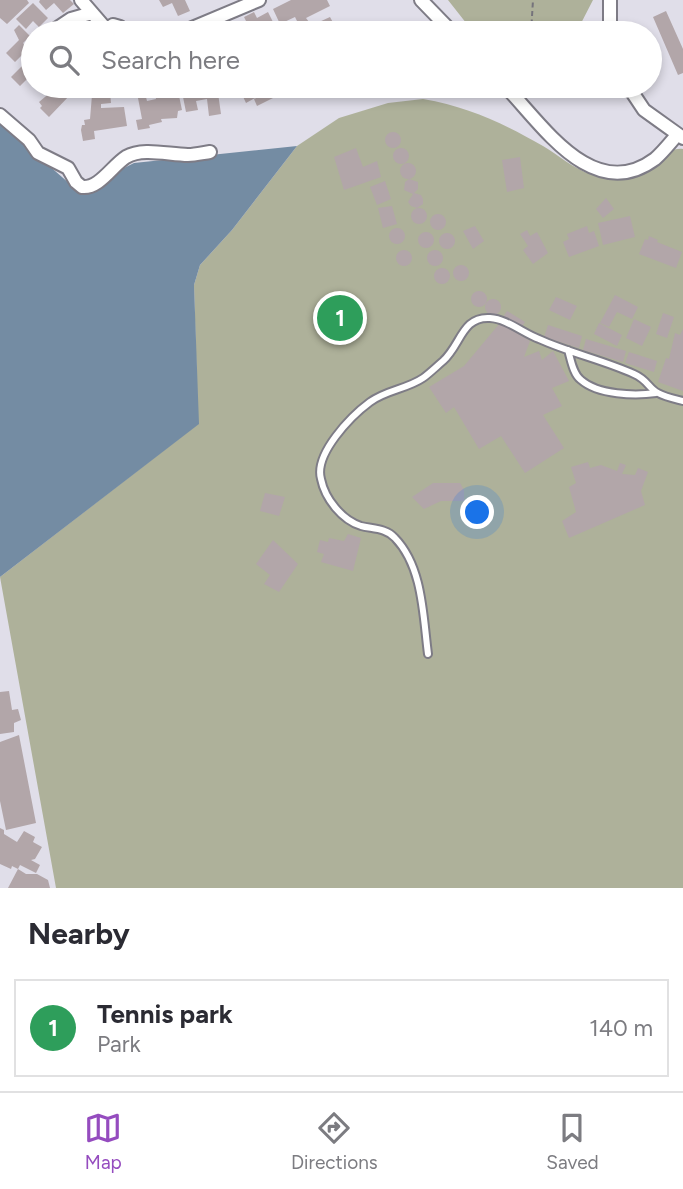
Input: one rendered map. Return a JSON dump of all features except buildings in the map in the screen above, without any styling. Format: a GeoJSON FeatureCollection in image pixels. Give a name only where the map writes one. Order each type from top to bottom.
{"type":"FeatureCollection","features":[{"type":"Feature","properties":{"kind":"street"},"geometry":{"type":"LineString","coordinates":[[81,0],[98,21]]}},
{"type":"Feature","properties":{"kind":"street"},"geometry":{"type":"LineString","coordinates":[[212,21],[259,0]]}},
{"type":"Feature","properties":{"kind":"street"},"geometry":{"type":"LineString","coordinates":[[421,0],[441,21]]}},
{"type":"Feature","properties":{"kind":"street"},"geometry":{"type":"LineString","coordinates":[[610,0],[610,21]]}},
{"type":"Feature","properties":{"kind":"street"},"geometry":{"type":"LineString","coordinates":[[68,21],[92,12]]}},
{"type":"Feature","properties":{"kind":"street"},"geometry":{"type":"LineString","coordinates":[[516,98],[568,153],[586,165],[617,173],[636,168],[658,156],[680,136],[651,116],[635,98]]}},
{"type":"Feature","properties":{"kind":"street"},"geometry":{"type":"LineString","coordinates":[[0,115],[29,140],[38,153],[68,168],[82,187],[95,185],[128,156],[139,152],[189,155],[210,152]]}},
{"type":"Feature","properties":{"kind":"lane"},"geometry":{"type":"LineString","coordinates":[[428,654],[418,582],[402,547],[392,534],[385,530],[361,526],[343,516],[321,480],[320,469],[330,444],[356,413],[371,401],[423,379],[446,359],[467,324],[475,319],[501,320],[538,339],[638,376],[651,384],[656,393]]}},
{"type":"Feature","properties":{"kind":"lane"},"geometry":{"type":"LineString","coordinates":[[568,350],[576,374],[588,384],[628,396],[656,393],[683,401]]}},
{"type":"Feature","properties":{"kind":"path"},"geometry":{"type":"LineString","coordinates":[[532,21],[533,0]]}},
{"type":"Feature","properties":{"kind":"green space"},"geometry":{"type":"Polygon","coordinates":[[[448,0],[593,0],[582,21],[465,21],[448,0]]]}},
{"type":"Feature","properties":{"kind":"green space"},"geometry":{"type":"Polygon","coordinates":[[[423,99],[456,106],[500,123],[597,176],[622,177],[638,174],[653,168],[674,150],[683,149],[683,888],[56,888],[0,577],[198,424],[194,285],[200,265],[232,230],[297,146],[339,118],[388,103],[423,99]]]}},
{"type":"Feature","properties":{"kind":"water"},"geometry":{"type":"Polygon","coordinates":[[[0,123],[78,191],[134,163],[297,146],[232,230],[200,265],[194,285],[199,424],[0,577],[0,123]]]}},
{"type":"Feature","properties":{"kind":"place","name":"Tennis park"},"geometry":{"type":"Point","coordinates":[340,318]}}]}
